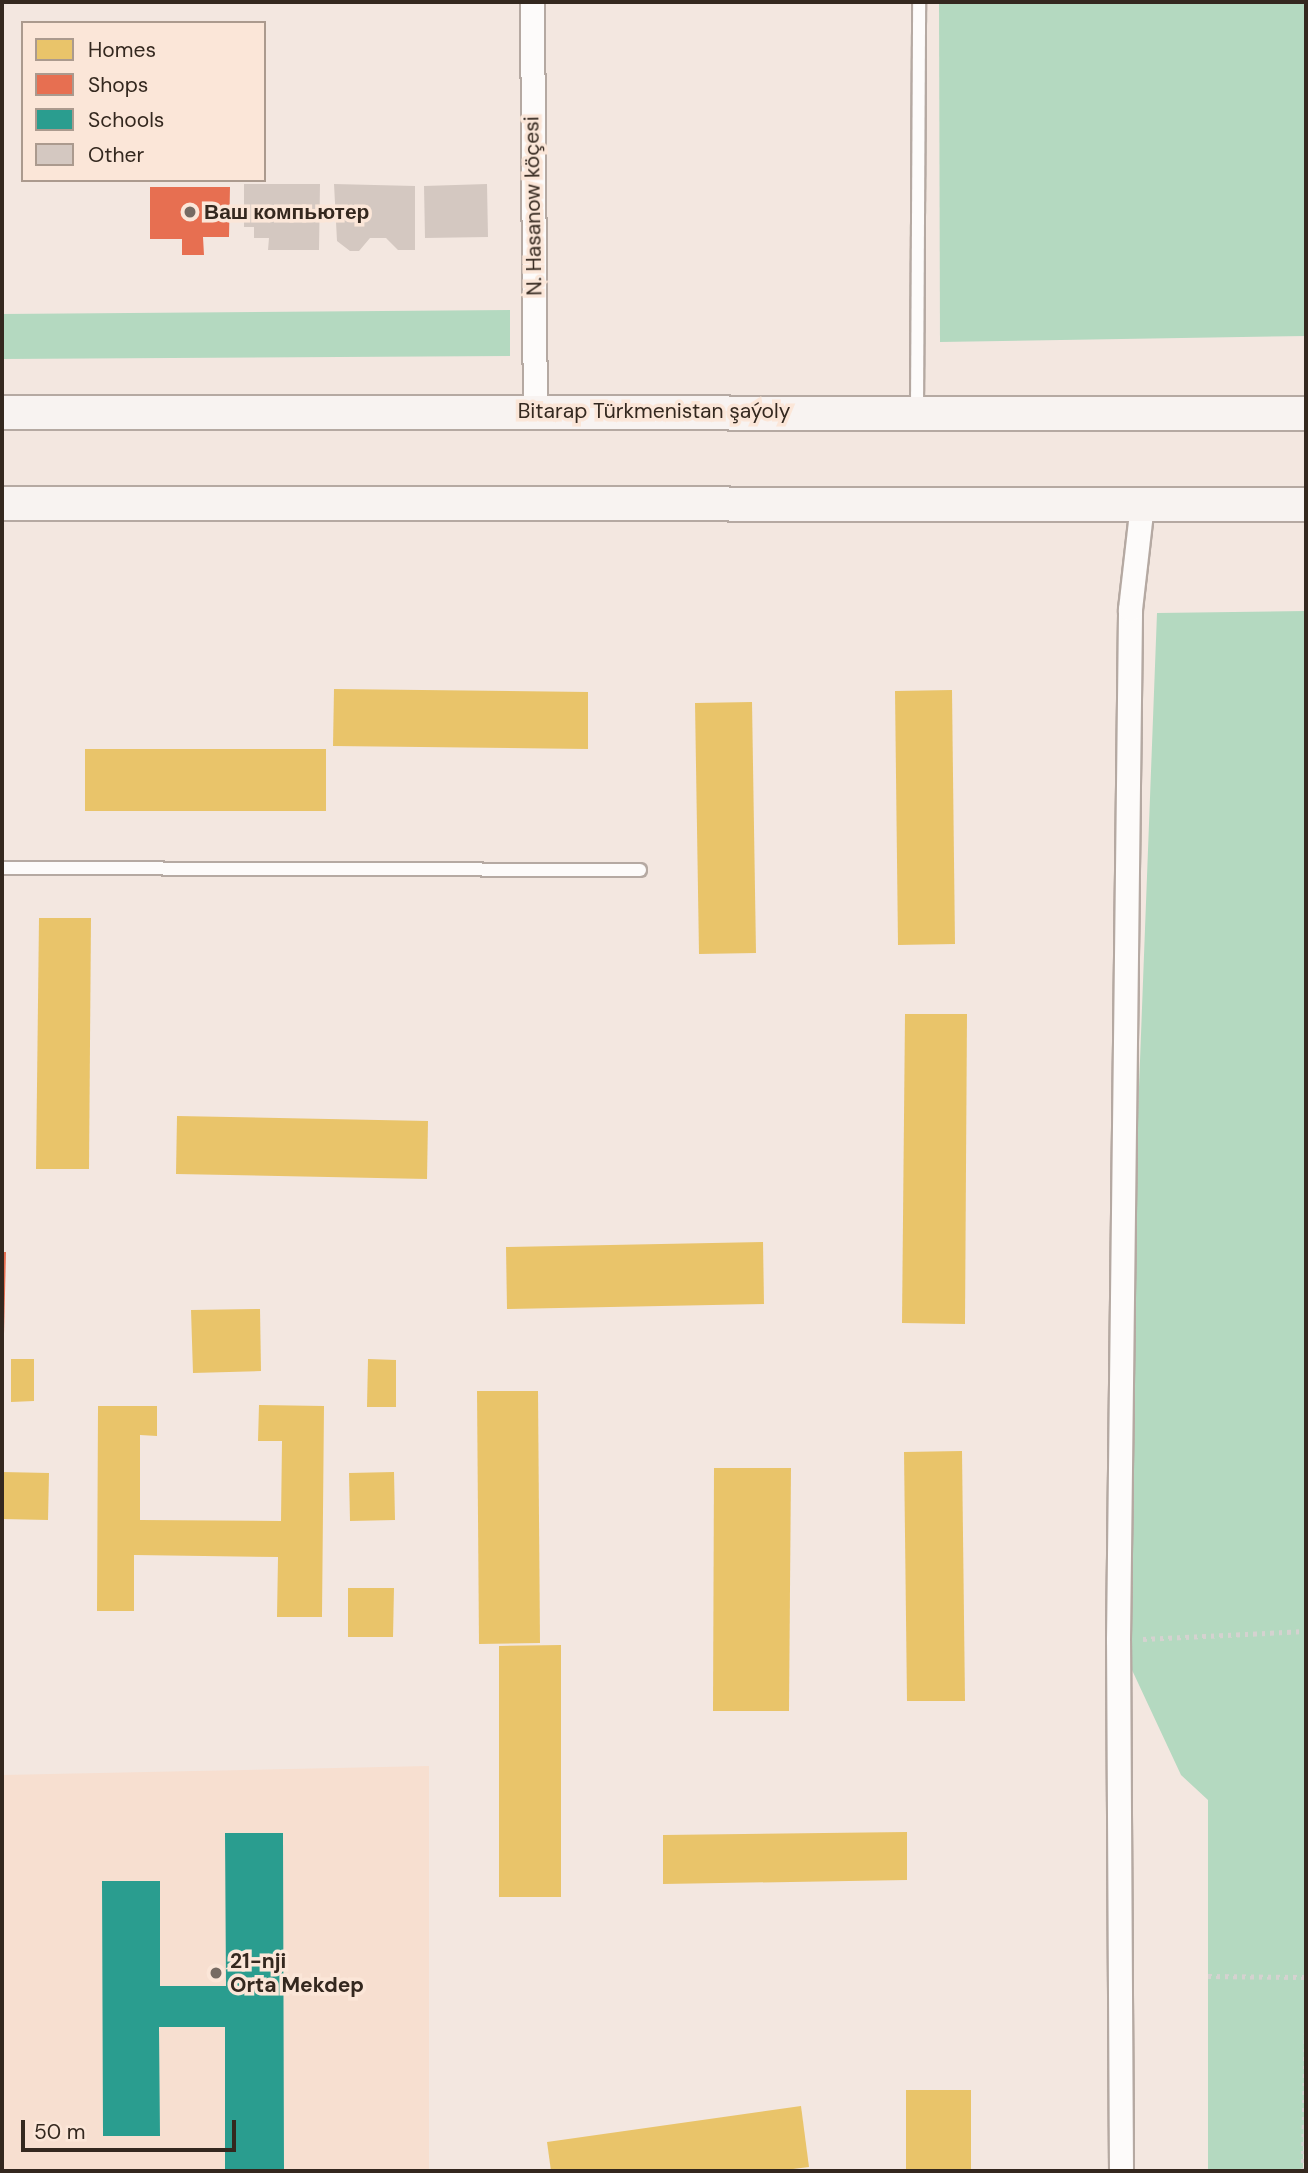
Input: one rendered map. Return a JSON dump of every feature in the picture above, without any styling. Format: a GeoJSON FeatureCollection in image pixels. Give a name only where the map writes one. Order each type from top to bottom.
{"type":"FeatureCollection","features":[{"type":"Feature","properties":{"kind":"main road","name":"Bitarap Türkmenistan şaýoly"},"geometry":{"type":"LineString","coordinates":[[2,412],[535,410],[1306,413]]}},
{"type":"Feature","properties":{"kind":"main road"},"geometry":{"type":"LineString","coordinates":[[2,503],[1306,504]]}},
{"type":"Feature","properties":{"kind":"street","name":"N. Hasanow köçesi"},"geometry":{"type":"LineString","coordinates":[[532,2],[535,410]]}},
{"type":"Feature","properties":{"kind":"street"},"geometry":{"type":"LineString","coordinates":[[1121,2171],[1118,1640],[1130,609],[1142,504]]}},
{"type":"Feature","properties":{"kind":"lane"},"geometry":{"type":"LineString","coordinates":[[917,412],[919,2]]}},
{"type":"Feature","properties":{"kind":"lane"},"geometry":{"type":"LineString","coordinates":[[2,868],[640,870]]}},
{"type":"Feature","properties":{"kind":"path"},"geometry":{"type":"LineString","coordinates":[[1118,1640],[1306,1631]]}},
{"type":"Feature","properties":{"kind":"path"},"geometry":{"type":"LineString","coordinates":[[1208,1976],[1306,1977]]}},
{"type":"Feature","properties":{"kind":"path"},"geometry":{"type":"LineString","coordinates":[[1303,2171],[1306,2033]]}},
{"type":"Feature","properties":{"kind":"shaded area","name":"21-nji Orta Mekdep"},"geometry":{"type":"Polygon","coordinates":[[[429,1766],[429,2171],[2,2171],[2,1775],[429,1766]]]}},
{"type":"Feature","properties":{"kind":"green space"},"geometry":{"type":"Polygon","coordinates":[[[939,2],[1306,2],[1306,336],[940,342],[939,2]]]}},
{"type":"Feature","properties":{"kind":"green space"},"geometry":{"type":"Polygon","coordinates":[[[510,310],[510,356],[2,359],[2,314],[510,310]]]}},
{"type":"Feature","properties":{"kind":"green space"},"geometry":{"type":"Polygon","coordinates":[[[1306,611],[1306,2013],[1303,2171],[1208,2171],[1208,1800],[1181,1775],[1118,1640],[1157,613],[1306,611]]]}},
{"type":"Feature","properties":{"kind":"building: Homes"},"geometry":{"type":"Polygon","coordinates":[[[334,689],[588,692],[588,749],[333,746],[334,689]]]}},
{"type":"Feature","properties":{"kind":"building: Homes"},"geometry":{"type":"Polygon","coordinates":[[[952,690],[955,944],[898,945],[895,691],[952,690]]]}},
{"type":"Feature","properties":{"kind":"building: Homes"},"geometry":{"type":"Polygon","coordinates":[[[752,702],[756,953],[699,954],[695,703],[752,702]]]}},
{"type":"Feature","properties":{"kind":"building: Homes"},"geometry":{"type":"Polygon","coordinates":[[[85,749],[326,749],[326,811],[85,811],[85,749]]]}},
{"type":"Feature","properties":{"kind":"building: Homes"},"geometry":{"type":"Polygon","coordinates":[[[39,918],[91,918],[89,1169],[36,1169],[39,918]]]}},
{"type":"Feature","properties":{"kind":"building: Homes"},"geometry":{"type":"Polygon","coordinates":[[[905,1014],[967,1014],[965,1324],[902,1323],[905,1014]]]}},
{"type":"Feature","properties":{"kind":"building: Homes"},"geometry":{"type":"Polygon","coordinates":[[[177,1116],[428,1121],[427,1179],[176,1174],[177,1116]]]}},
{"type":"Feature","properties":{"kind":"building: Homes"},"geometry":{"type":"Polygon","coordinates":[[[763,1242],[764,1304],[507,1309],[506,1247],[763,1242]]]}},
{"type":"Feature","properties":{"kind":"building: Homes"},"geometry":{"type":"Polygon","coordinates":[[[260,1309],[261,1371],[193,1373],[191,1310],[260,1309]]]}},
{"type":"Feature","properties":{"kind":"building: Homes"},"geometry":{"type":"Polygon","coordinates":[[[11,1359],[34,1359],[34,1401],[11,1402],[11,1359]]]}},
{"type":"Feature","properties":{"kind":"building: Homes"},"geometry":{"type":"Polygon","coordinates":[[[368,1359],[396,1360],[396,1407],[367,1407],[368,1359]]]}},
{"type":"Feature","properties":{"kind":"building: Homes"},"geometry":{"type":"Polygon","coordinates":[[[477,1391],[538,1391],[540,1643],[479,1644],[477,1391]]]}},
{"type":"Feature","properties":{"kind":"building: Homes"},"geometry":{"type":"Polygon","coordinates":[[[259,1405],[324,1406],[322,1617],[277,1617],[278,1557],[134,1555],[134,1611],[97,1611],[98,1406],[157,1406],[157,1436],[140,1435],[140,1520],[281,1521],[282,1441],[258,1441],[259,1405]]]}},
{"type":"Feature","properties":{"kind":"building: Homes"},"geometry":{"type":"Polygon","coordinates":[[[962,1451],[965,1701],[907,1701],[904,1452],[962,1451]]]}},
{"type":"Feature","properties":{"kind":"building: Homes"},"geometry":{"type":"Polygon","coordinates":[[[714,1468],[791,1468],[789,1711],[713,1711],[714,1468]]]}},
{"type":"Feature","properties":{"kind":"building: Homes"},"geometry":{"type":"Polygon","coordinates":[[[2,1472],[49,1473],[48,1520],[2,1519],[2,1472]]]}},
{"type":"Feature","properties":{"kind":"building: Homes"},"geometry":{"type":"Polygon","coordinates":[[[394,1472],[395,1520],[350,1521],[349,1473],[394,1472]]]}},
{"type":"Feature","properties":{"kind":"building: Homes"},"geometry":{"type":"Polygon","coordinates":[[[348,1588],[394,1588],[393,1637],[348,1637],[348,1588]]]}},
{"type":"Feature","properties":{"kind":"building: Homes"},"geometry":{"type":"Polygon","coordinates":[[[561,1645],[561,1897],[499,1897],[499,1646],[561,1645]]]}},
{"type":"Feature","properties":{"kind":"building: Homes"},"geometry":{"type":"Polygon","coordinates":[[[907,1832],[907,1880],[663,1884],[663,1835],[907,1832]]]}},
{"type":"Feature","properties":{"kind":"building: Homes"},"geometry":{"type":"Polygon","coordinates":[[[906,2090],[971,2090],[971,2171],[906,2171],[906,2090]]]}},
{"type":"Feature","properties":{"kind":"building: Homes"},"geometry":{"type":"Polygon","coordinates":[[[801,2106],[809,2167],[777,2171],[551,2171],[547,2142],[801,2106]]]}},
{"type":"Feature","properties":{"kind":"building: Shops","name":"Ваш компьютер"},"geometry":{"type":"Polygon","coordinates":[[[150,187],[230,187],[229,237],[203,237],[204,255],[182,255],[182,239],[150,239],[150,187]]]}},
{"type":"Feature","properties":{"kind":"building: Shops"},"geometry":{"type":"Polygon","coordinates":[[[2,1252],[6,1252],[4,1334],[2,1334],[2,1252]]]}},
{"type":"Feature","properties":{"kind":"building: Schools"},"geometry":{"type":"Polygon","coordinates":[[[225,1833],[283,1833],[284,2171],[225,2171],[225,2027],[159,2027],[160,2136],[103,2136],[102,1881],[160,1881],[160,1986],[226,1986],[225,1833]]]}},
{"type":"Feature","properties":{"kind":"building: Other"},"geometry":{"type":"Polygon","coordinates":[[[244,184],[320,184],[319,250],[268,250],[269,238],[254,238],[254,227],[244,227],[244,184]]]}},
{"type":"Feature","properties":{"kind":"building: Other"},"geometry":{"type":"Polygon","coordinates":[[[334,184],[415,186],[415,250],[398,250],[386,238],[370,238],[359,251],[350,251],[337,241],[334,184]]]}},
{"type":"Feature","properties":{"kind":"building: Other"},"geometry":{"type":"Polygon","coordinates":[[[487,184],[488,237],[425,238],[424,186],[487,184]]]}},
{"type":"Feature","properties":{"kind":"place","name":"Ваш компьютер"},"geometry":{"type":"Point","coordinates":[190,212]}},
{"type":"Feature","properties":{"kind":"place","name":"21-nji Orta Mekdep"},"geometry":{"type":"Point","coordinates":[216,1973]}}]}
